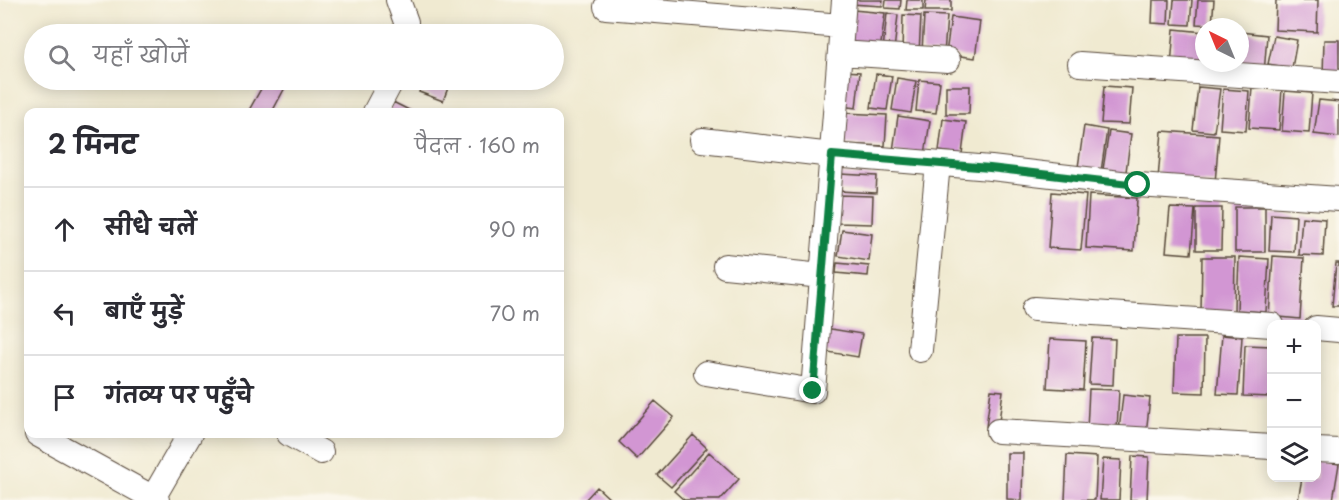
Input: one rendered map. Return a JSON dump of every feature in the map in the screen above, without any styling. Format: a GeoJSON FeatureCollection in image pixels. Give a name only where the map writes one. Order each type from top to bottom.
{"type":"FeatureCollection","features":[{"type":"Feature","properties":{"kind":"street"},"geometry":{"type":"LineString","coordinates":[[398,0],[406,24]]}},
{"type":"Feature","properties":{"kind":"street"},"geometry":{"type":"LineString","coordinates":[[706,373],[813,391],[844,0]]}},
{"type":"Feature","properties":{"kind":"street"},"geometry":{"type":"LineString","coordinates":[[606,7],[842,26]]}},
{"type":"Feature","properties":{"kind":"street"},"geometry":{"type":"LineString","coordinates":[[840,53],[948,60]]}},
{"type":"Feature","properties":{"kind":"street"},"geometry":{"type":"LineString","coordinates":[[1080,64],[1339,82]]}},
{"type":"Feature","properties":{"kind":"street"},"geometry":{"type":"LineString","coordinates":[[377,108],[387,90]]}},
{"type":"Feature","properties":{"kind":"street"},"geometry":{"type":"LineString","coordinates":[[702,140],[1138,185],[1339,199]]}},
{"type":"Feature","properties":{"kind":"street"},"geometry":{"type":"LineString","coordinates":[[920,350],[938,164]]}},
{"type":"Feature","properties":{"kind":"street"},"geometry":{"type":"LineString","coordinates":[[726,266],[822,276]]}},
{"type":"Feature","properties":{"kind":"street"},"geometry":{"type":"LineString","coordinates":[[1034,309],[1267,325]]}},
{"type":"Feature","properties":{"kind":"street"},"geometry":{"type":"LineString","coordinates":[[1321,328],[1339,330]]}},
{"type":"Feature","properties":{"kind":"street"},"geometry":{"type":"LineString","coordinates":[[998,431],[1267,447]]}},
{"type":"Feature","properties":{"kind":"street"},"geometry":{"type":"LineString","coordinates":[[44,438],[155,499],[188,438]]}},
{"type":"Feature","properties":{"kind":"street"},"geometry":{"type":"LineString","coordinates":[[296,438],[321,452]]}},
{"type":"Feature","properties":{"kind":"street"},"geometry":{"type":"LineString","coordinates":[[1321,450],[1339,451]]}},
{"type":"Feature","properties":{"kind":"building"},"geometry":{"type":"Polygon","coordinates":[[[852,0],[883,0],[882,6],[851,4],[852,0]]]}},
{"type":"Feature","properties":{"kind":"building"},"geometry":{"type":"Polygon","coordinates":[[[886,0],[901,0],[900,9],[885,8],[886,0]]]}},
{"type":"Feature","properties":{"kind":"building"},"geometry":{"type":"Polygon","coordinates":[[[907,0],[923,0],[923,10],[906,10],[907,0]]]}},
{"type":"Feature","properties":{"kind":"building"},"geometry":{"type":"Polygon","coordinates":[[[926,0],[951,0],[951,11],[925,11],[926,0]]]}},
{"type":"Feature","properties":{"kind":"building"},"geometry":{"type":"Polygon","coordinates":[[[1153,0],[1169,0],[1168,24],[1152,23],[1153,0]]]}},
{"type":"Feature","properties":{"kind":"building"},"geometry":{"type":"Polygon","coordinates":[[[1174,0],[1192,0],[1190,25],[1172,24],[1174,0]]]}},
{"type":"Feature","properties":{"kind":"building"},"geometry":{"type":"Polygon","coordinates":[[[1198,0],[1214,0],[1213,18],[1196,18],[1198,0]]]}},
{"type":"Feature","properties":{"kind":"building"},"geometry":{"type":"Polygon","coordinates":[[[1276,0],[1318,0],[1317,32],[1275,30],[1276,0]]]}},
{"type":"Feature","properties":{"kind":"building"},"geometry":{"type":"Polygon","coordinates":[[[853,10],[885,13],[880,51],[848,47],[853,10]]]}},
{"type":"Feature","properties":{"kind":"building"},"geometry":{"type":"Polygon","coordinates":[[[887,13],[898,15],[894,50],[883,49],[887,13]]]}},
{"type":"Feature","properties":{"kind":"building"},"geometry":{"type":"Polygon","coordinates":[[[903,15],[921,16],[919,53],[902,52],[903,15]]]}},
{"type":"Feature","properties":{"kind":"building"},"geometry":{"type":"Polygon","coordinates":[[[924,15],[947,16],[944,54],[922,52],[924,15]]]}},
{"type":"Feature","properties":{"kind":"building"},"geometry":{"type":"Polygon","coordinates":[[[951,17],[980,21],[975,58],[946,54],[951,17]]]}},
{"type":"Feature","properties":{"kind":"building"},"geometry":{"type":"Polygon","coordinates":[[[1174,29],[1195,31],[1195,68],[1171,66],[1174,29]]]}},
{"type":"Feature","properties":{"kind":"building"},"geometry":{"type":"Polygon","coordinates":[[[1249,33],[1267,35],[1264,74],[1249,69],[1249,33]]]}},
{"type":"Feature","properties":{"kind":"building"},"geometry":{"type":"Polygon","coordinates":[[[1274,36],[1297,40],[1292,68],[1268,64],[1274,36]]]}},
{"type":"Feature","properties":{"kind":"building"},"geometry":{"type":"Polygon","coordinates":[[[1324,40],[1339,40],[1339,76],[1323,76],[1324,40]]]}},
{"type":"Feature","properties":{"kind":"building"},"geometry":{"type":"Polygon","coordinates":[[[844,71],[860,72],[856,108],[840,106],[844,71]]]}},
{"type":"Feature","properties":{"kind":"building"},"geometry":{"type":"Polygon","coordinates":[[[876,74],[892,76],[887,110],[871,108],[876,74]]]}},
{"type":"Feature","properties":{"kind":"building"},"geometry":{"type":"Polygon","coordinates":[[[897,78],[916,81],[911,113],[892,110],[897,78]]]}},
{"type":"Feature","properties":{"kind":"building"},"geometry":{"type":"Polygon","coordinates":[[[919,80],[940,82],[936,113],[916,111],[919,80]]]}},
{"type":"Feature","properties":{"kind":"building"},"geometry":{"type":"Polygon","coordinates":[[[946,86],[970,86],[969,114],[946,114],[946,86]]]}},
{"type":"Feature","properties":{"kind":"building"},"geometry":{"type":"Polygon","coordinates":[[[1104,86],[1132,88],[1129,124],[1101,123],[1104,86]]]}},
{"type":"Feature","properties":{"kind":"building"},"geometry":{"type":"Polygon","coordinates":[[[1198,87],[1220,89],[1214,132],[1193,130],[1198,87]]]}},
{"type":"Feature","properties":{"kind":"building"},"geometry":{"type":"Polygon","coordinates":[[[1252,87],[1282,89],[1279,130],[1249,128],[1252,87]]]}},
{"type":"Feature","properties":{"kind":"building"},"geometry":{"type":"Polygon","coordinates":[[[1223,89],[1249,91],[1246,131],[1220,129],[1223,89]]]}},
{"type":"Feature","properties":{"kind":"building"},"geometry":{"type":"Polygon","coordinates":[[[260,90],[284,90],[274,108],[250,108],[260,90]]]}},
{"type":"Feature","properties":{"kind":"building"},"geometry":{"type":"Polygon","coordinates":[[[420,90],[447,90],[443,101],[419,92],[420,90]]]}},
{"type":"Feature","properties":{"kind":"building"},"geometry":{"type":"Polygon","coordinates":[[[1285,91],[1312,93],[1309,133],[1282,131],[1285,91]]]}},
{"type":"Feature","properties":{"kind":"building"},"geometry":{"type":"Polygon","coordinates":[[[1319,100],[1339,102],[1339,137],[1314,134],[1319,100]]]}},
{"type":"Feature","properties":{"kind":"building"},"geometry":{"type":"Polygon","coordinates":[[[393,102],[405,108],[390,108],[393,102]]]}},
{"type":"Feature","properties":{"kind":"building"},"geometry":{"type":"Polygon","coordinates":[[[844,113],[887,115],[885,146],[842,144],[844,113]]]}},
{"type":"Feature","properties":{"kind":"building"},"geometry":{"type":"Polygon","coordinates":[[[898,116],[930,121],[925,155],[893,151],[898,116]]]}},
{"type":"Feature","properties":{"kind":"building"},"geometry":{"type":"Polygon","coordinates":[[[943,119],[966,122],[962,154],[939,151],[943,119]]]}},
{"type":"Feature","properties":{"kind":"building"},"geometry":{"type":"Polygon","coordinates":[[[1084,126],[1107,130],[1100,178],[1077,174],[1084,126]]]}},
{"type":"Feature","properties":{"kind":"building"},"geometry":{"type":"Polygon","coordinates":[[[1109,131],[1131,134],[1125,179],[1102,176],[1109,131]]]}},
{"type":"Feature","properties":{"kind":"building"},"geometry":{"type":"Polygon","coordinates":[[[1162,131],[1219,135],[1215,183],[1158,179],[1162,131]]]}},
{"type":"Feature","properties":{"kind":"building"},"geometry":{"type":"Polygon","coordinates":[[[840,174],[877,176],[876,193],[839,191],[840,174]]]}},
{"type":"Feature","properties":{"kind":"building"},"geometry":{"type":"Polygon","coordinates":[[[1052,192],[1086,195],[1081,250],[1048,248],[1052,192]]]}},
{"type":"Feature","properties":{"kind":"building"},"geometry":{"type":"Polygon","coordinates":[[[838,195],[873,196],[872,224],[837,223],[838,195]]]}},
{"type":"Feature","properties":{"kind":"building"},"geometry":{"type":"Polygon","coordinates":[[[1089,195],[1137,198],[1134,251],[1086,248],[1089,195]]]}},
{"type":"Feature","properties":{"kind":"building"},"geometry":{"type":"Polygon","coordinates":[[[1235,207],[1265,207],[1265,252],[1235,252],[1235,207]]]}},
{"type":"Feature","properties":{"kind":"building"},"geometry":{"type":"Polygon","coordinates":[[[1170,208],[1195,209],[1191,254],[1166,252],[1170,208]]]}},
{"type":"Feature","properties":{"kind":"building"},"geometry":{"type":"Polygon","coordinates":[[[1196,208],[1222,208],[1221,250],[1196,250],[1196,208]]]}},
{"type":"Feature","properties":{"kind":"building"},"geometry":{"type":"Polygon","coordinates":[[[1271,214],[1296,216],[1294,252],[1269,251],[1271,214]]]}},
{"type":"Feature","properties":{"kind":"building"},"geometry":{"type":"Polygon","coordinates":[[[1302,217],[1325,219],[1323,256],[1299,255],[1302,217]]]}},
{"type":"Feature","properties":{"kind":"building"},"geometry":{"type":"Polygon","coordinates":[[[842,230],[872,234],[869,261],[838,256],[842,230]]]}},
{"type":"Feature","properties":{"kind":"building"},"geometry":{"type":"Polygon","coordinates":[[[1273,256],[1304,258],[1300,319],[1269,316],[1273,256]]]}},
{"type":"Feature","properties":{"kind":"building"},"geometry":{"type":"Polygon","coordinates":[[[1202,257],[1235,257],[1234,312],[1201,312],[1202,257]]]}},
{"type":"Feature","properties":{"kind":"building"},"geometry":{"type":"Polygon","coordinates":[[[1239,257],[1269,259],[1266,312],[1237,310],[1239,257]]]}},
{"type":"Feature","properties":{"kind":"building"},"geometry":{"type":"Polygon","coordinates":[[[837,263],[869,266],[868,276],[836,273],[837,263]]]}},
{"type":"Feature","properties":{"kind":"building"},"geometry":{"type":"Polygon","coordinates":[[[1336,263],[1339,263],[1339,306],[1332,306],[1336,263]]]}},
{"type":"Feature","properties":{"kind":"building"},"geometry":{"type":"Polygon","coordinates":[[[825,328],[862,334],[858,357],[822,351],[825,328]]]}},
{"type":"Feature","properties":{"kind":"building"},"geometry":{"type":"Polygon","coordinates":[[[1222,335],[1242,337],[1238,395],[1217,394],[1222,335]]]}},
{"type":"Feature","properties":{"kind":"building"},"geometry":{"type":"Polygon","coordinates":[[[1092,338],[1115,339],[1113,385],[1089,384],[1092,338]]]}},
{"type":"Feature","properties":{"kind":"building"},"geometry":{"type":"Polygon","coordinates":[[[1176,338],[1205,338],[1204,393],[1174,392],[1176,338]]]}},
{"type":"Feature","properties":{"kind":"building"},"geometry":{"type":"Polygon","coordinates":[[[1050,339],[1086,341],[1083,390],[1047,388],[1050,339]]]}},
{"type":"Feature","properties":{"kind":"building"},"geometry":{"type":"Polygon","coordinates":[[[1245,345],[1267,346],[1267,397],[1243,396],[1245,345]]]}},
{"type":"Feature","properties":{"kind":"building"},"geometry":{"type":"Polygon","coordinates":[[[1089,389],[1119,390],[1117,431],[1087,430],[1089,389]]]}},
{"type":"Feature","properties":{"kind":"building"},"geometry":{"type":"Polygon","coordinates":[[[991,390],[1003,391],[998,429],[986,427],[991,390]]]}},
{"type":"Feature","properties":{"kind":"building"},"geometry":{"type":"Polygon","coordinates":[[[1123,395],[1150,398],[1146,434],[1119,431],[1123,395]]]}},
{"type":"Feature","properties":{"kind":"building"},"geometry":{"type":"Polygon","coordinates":[[[655,401],[674,417],[637,459],[619,442],[655,401]]]}},
{"type":"Feature","properties":{"kind":"building"},"geometry":{"type":"Polygon","coordinates":[[[693,435],[707,448],[671,487],[657,475],[693,435]]]}},
{"type":"Feature","properties":{"kind":"building"},"geometry":{"type":"Polygon","coordinates":[[[709,452],[739,479],[720,500],[684,500],[674,491],[709,452]]]}},
{"type":"Feature","properties":{"kind":"building"},"geometry":{"type":"Polygon","coordinates":[[[1007,453],[1023,453],[1022,500],[1007,499],[1007,453]]]}},
{"type":"Feature","properties":{"kind":"building"},"geometry":{"type":"Polygon","coordinates":[[[1067,455],[1097,457],[1095,500],[1065,500],[1067,455]]]}},
{"type":"Feature","properties":{"kind":"building"},"geometry":{"type":"Polygon","coordinates":[[[1132,456],[1149,457],[1147,500],[1130,500],[1132,456]]]}},
{"type":"Feature","properties":{"kind":"building"},"geometry":{"type":"Polygon","coordinates":[[[1103,459],[1121,460],[1119,500],[1100,500],[1103,459]]]}},
{"type":"Feature","properties":{"kind":"building"},"geometry":{"type":"Polygon","coordinates":[[[1321,461],[1339,464],[1333,500],[1298,500],[1301,482],[1321,482],[1321,461]]]}},
{"type":"Feature","properties":{"kind":"building"},"geometry":{"type":"Polygon","coordinates":[[[597,487],[611,500],[585,500],[597,487]]]}},
{"type":"Feature","properties":{"kind":"route"},"geometry":{"type":"LineString","coordinates":[[813,391],[832,155],[990,168],[1138,185]]}}]}
